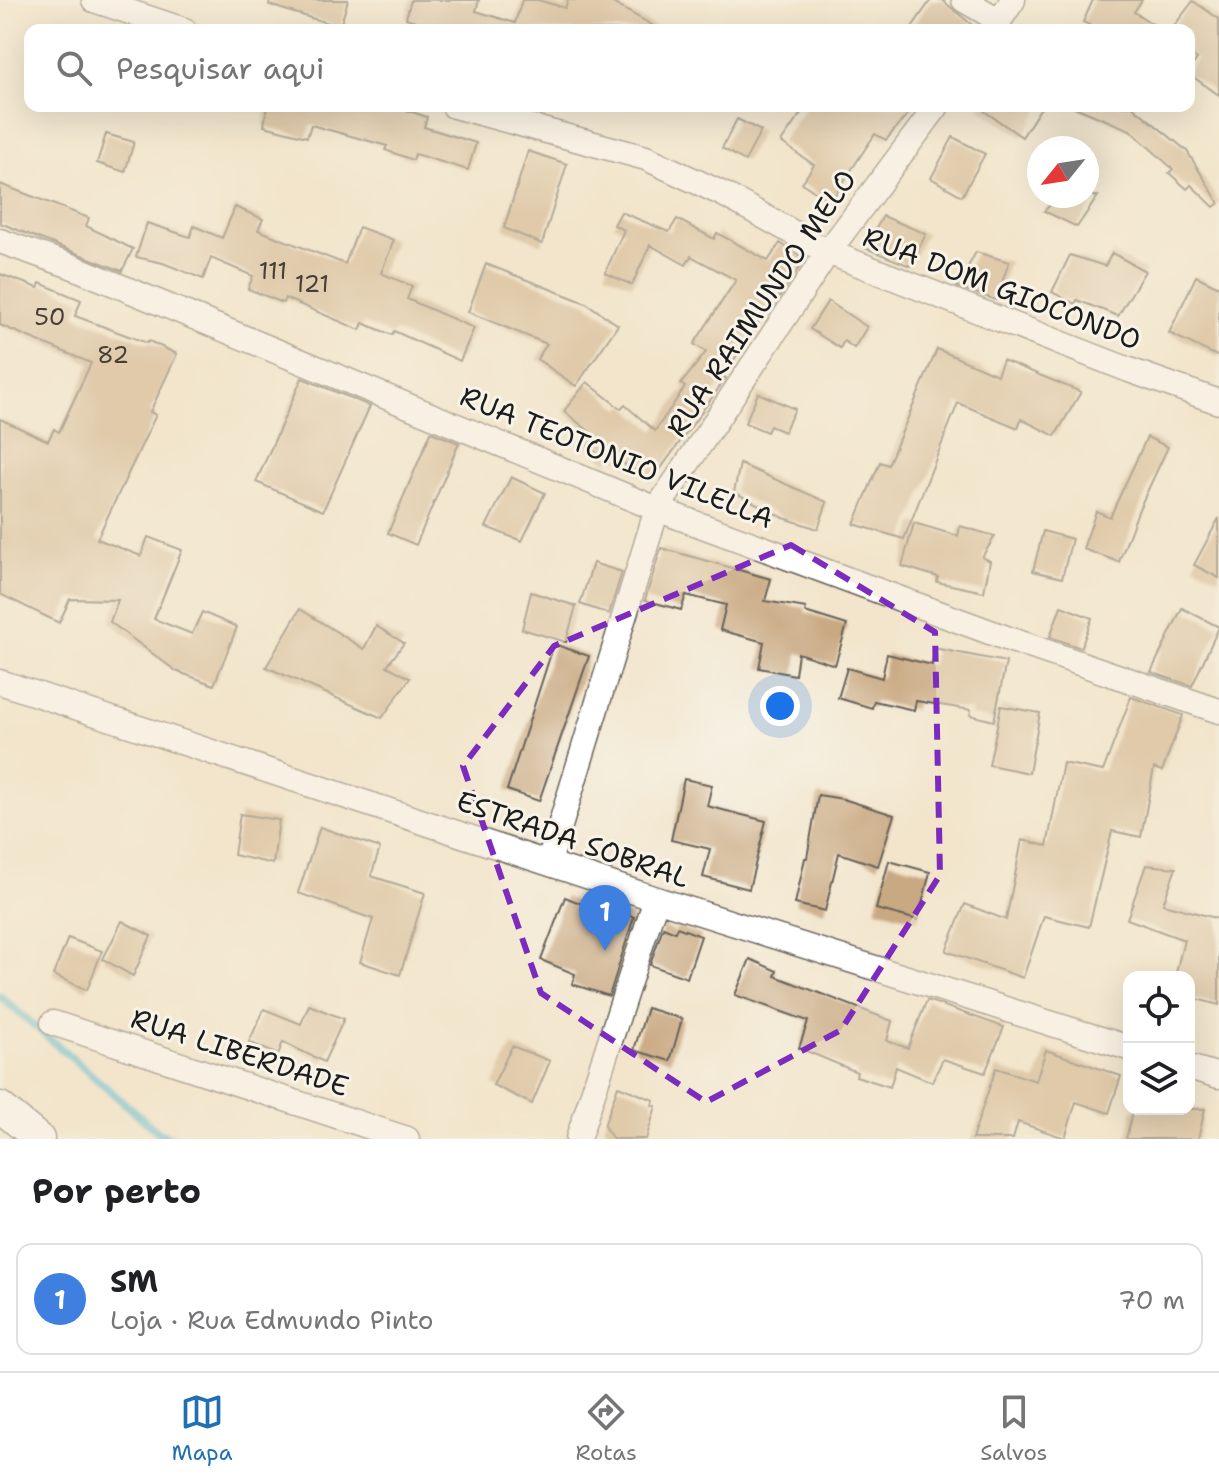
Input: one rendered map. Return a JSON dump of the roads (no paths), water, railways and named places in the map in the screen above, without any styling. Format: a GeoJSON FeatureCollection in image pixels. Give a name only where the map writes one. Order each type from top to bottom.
{"type":"FeatureCollection","features":[{"type":"Feature","properties":{"kind":"street"},"geometry":{"type":"LineString","coordinates":[[94,0],[166,24]]}},
{"type":"Feature","properties":{"kind":"street"},"geometry":{"type":"LineString","coordinates":[[964,0],[994,24]]}},
{"type":"Feature","properties":{"kind":"street"},"geometry":{"type":"LineString","coordinates":[[997,24],[1013,0]]}},
{"type":"Feature","properties":{"kind":"street","name":"RUA DOM GIOCONDO"},"geometry":{"type":"LineString","coordinates":[[476,112],[646,158],[725,195],[828,252],[1219,402]]}},
{"type":"Feature","properties":{"kind":"street","name":"RUA RAIMUNDO MELO"},"geometry":{"type":"LineString","coordinates":[[549,862],[657,509],[828,252],[933,112]]}},
{"type":"Feature","properties":{"kind":"street","name":"RUA TEOTONIO VILELLA"},"geometry":{"type":"LineString","coordinates":[[0,241],[71,266],[657,509],[1006,638],[1219,711]]}},
{"type":"Feature","properties":{"kind":"street","name":"ESTRADA SOBRAL"},"geometry":{"type":"LineString","coordinates":[[0,682],[656,899],[1123,1046]]}},
{"type":"Feature","properties":{"kind":"street"},"geometry":{"type":"LineString","coordinates":[[578,1139],[656,899]]}},
{"type":"Feature","properties":{"kind":"street","name":"RUA LIBERDADE"},"geometry":{"type":"LineString","coordinates":[[53,1023],[407,1139]]}},
{"type":"Feature","properties":{"kind":"street"},"geometry":{"type":"LineString","coordinates":[[1195,1069],[1219,1076]]}},
{"type":"Feature","properties":{"kind":"street"},"geometry":{"type":"LineString","coordinates":[[0,1107],[39,1139]]}},
{"type":"Feature","properties":{"kind":"waterway"},"geometry":{"type":"LineString","coordinates":[[0,996],[159,1133],[175,1139]]}},
{"type":"Feature","properties":{"kind":"place","name":"SM"},"geometry":{"type":"Point","coordinates":[605,951]}}]}
